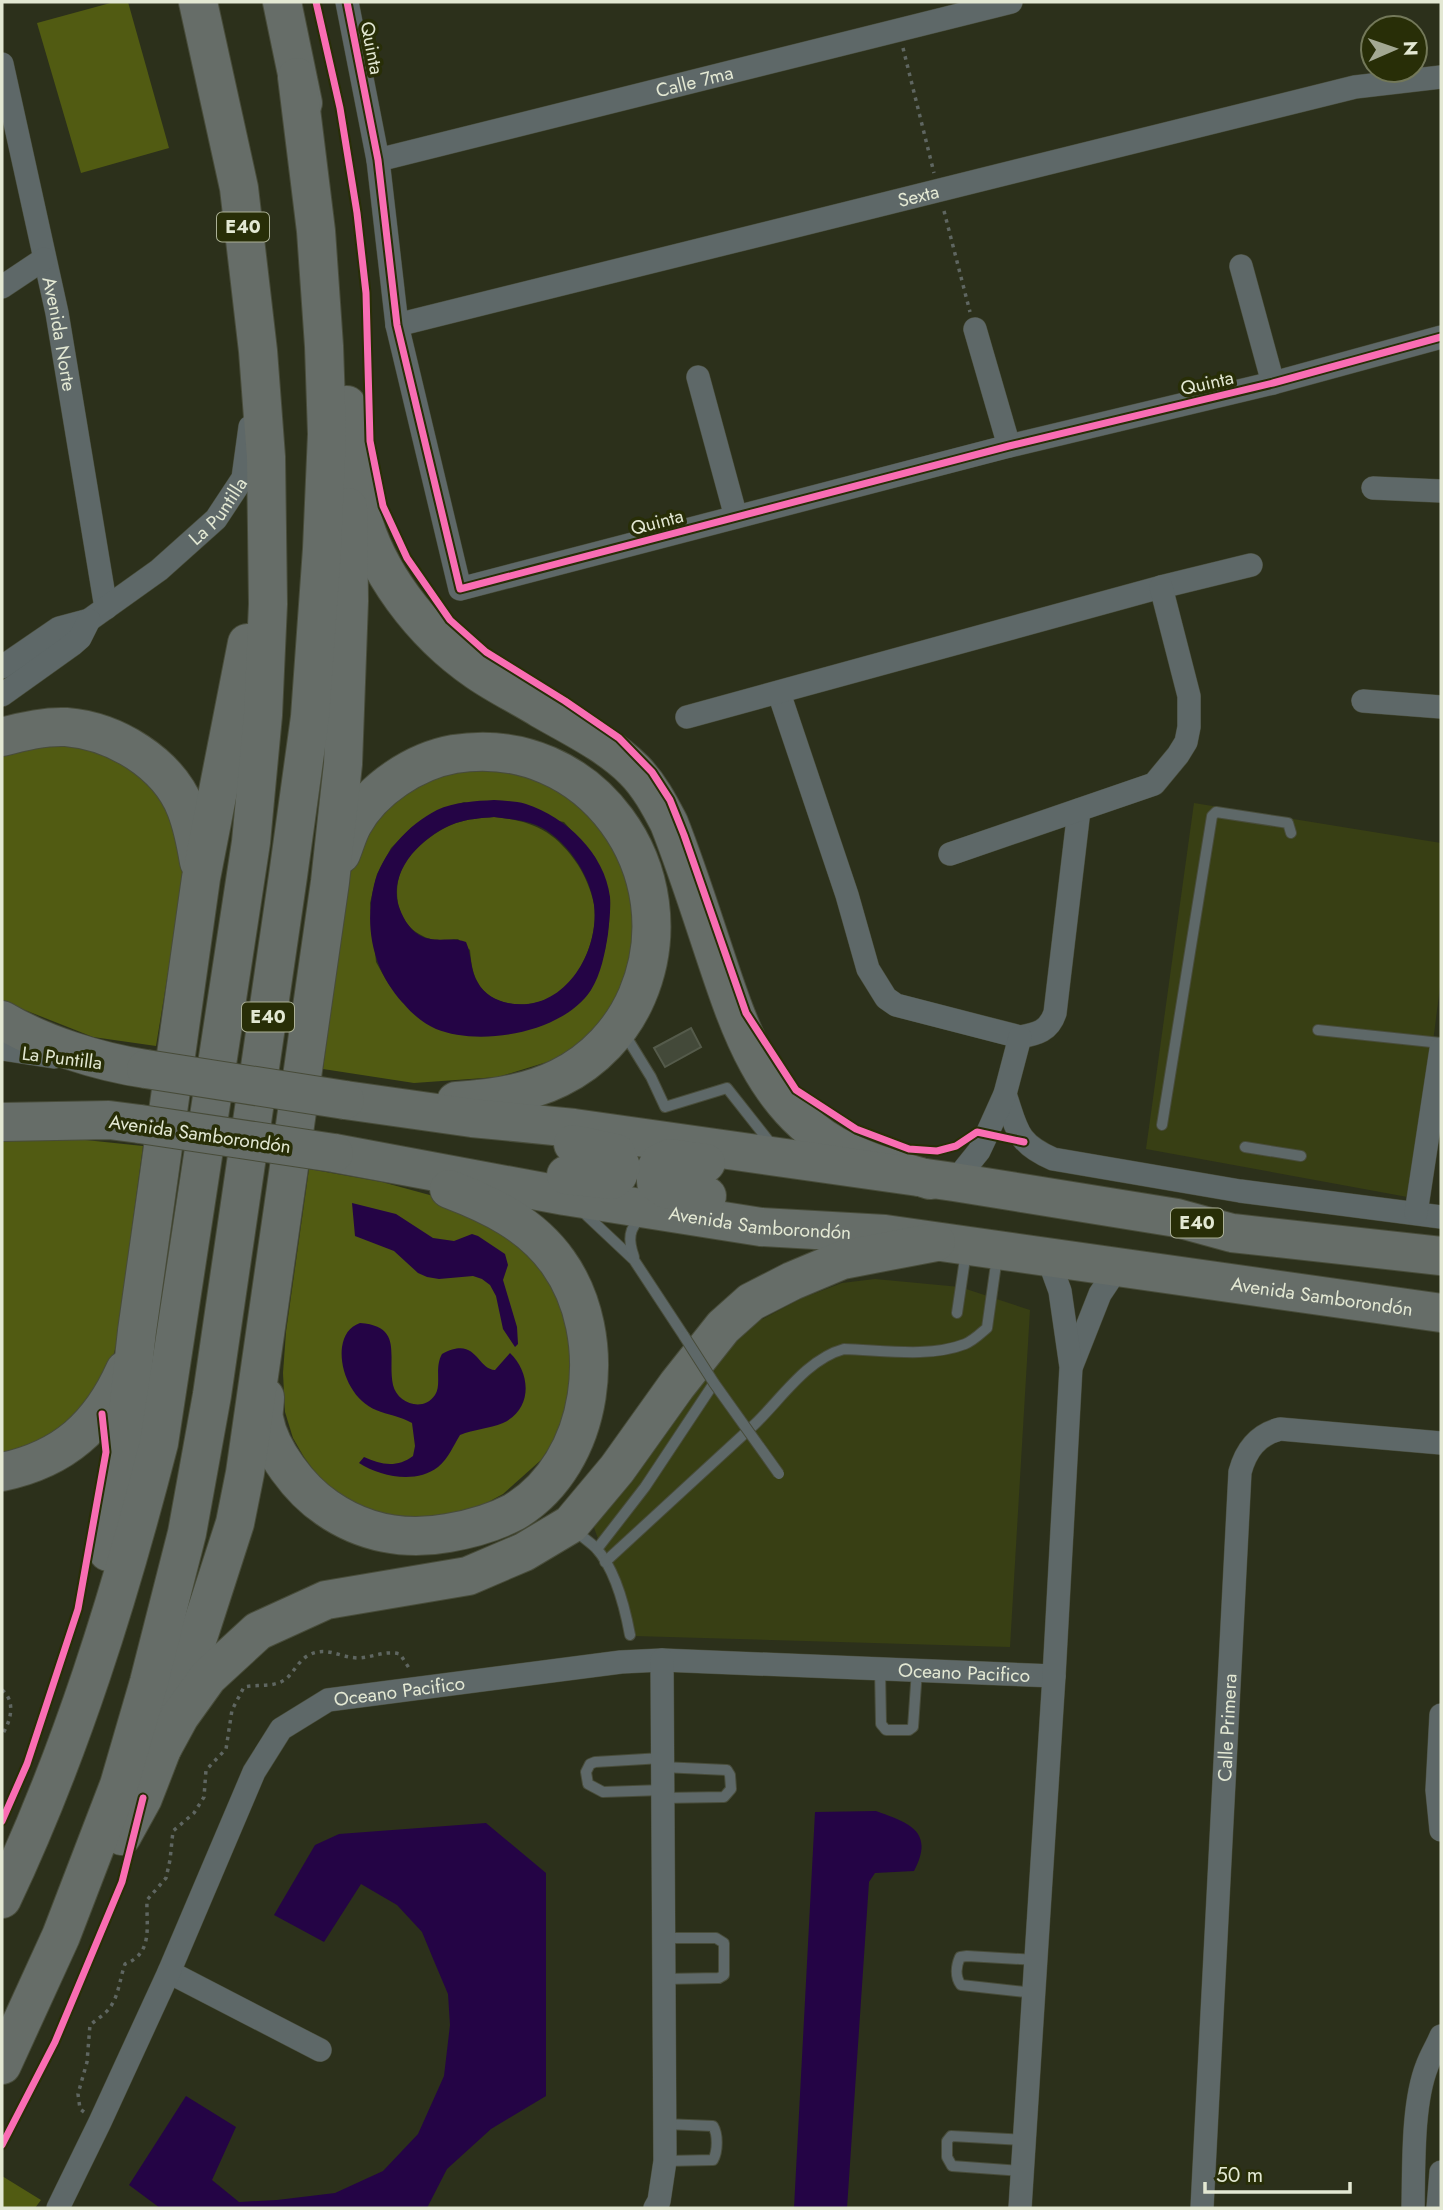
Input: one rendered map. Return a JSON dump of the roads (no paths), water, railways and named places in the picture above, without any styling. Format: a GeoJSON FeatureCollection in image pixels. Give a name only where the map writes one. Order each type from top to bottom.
{"type":"FeatureCollection","features":[{"type":"Feature","properties":{"kind":"highway","name":"E40"},"geometry":{"type":"LineString","coordinates":[[2,1899],[64,1752],[108,1626],[159,1443],[251,842],[263,715],[268,604],[266,457],[258,351],[239,188],[198,2]]}},
{"type":"Feature","properties":{"kind":"highway","name":"E40"},"geometry":{"type":"LineString","coordinates":[[2,2065],[61,1936],[120,1785],[187,1533],[214,1382],[310,717],[327,433],[316,231],[298,77],[282,2]]}},
{"type":"Feature","properties":{"kind":"highway"},"geometry":{"type":"LineString","coordinates":[[298,77],[334,265],[347,412],[359,506],[371,542],[387,572],[411,609],[447,647],[477,672],[612,751],[634,770],[653,793],[682,856],[745,1040],[771,1087],[809,1126],[832,1144],[873,1162],[942,1181]]}},
{"type":"Feature","properties":{"kind":"highway"},"geometry":{"type":"LineString","coordinates":[[61,1936],[143,1798],[162,1749],[235,1523],[246,1473],[330,882],[344,750],[349,601],[347,412]]}},
{"type":"Feature","properties":{"kind":"highway"},"geometry":{"type":"LineString","coordinates":[[64,1752],[106,1568],[201,878],[247,643],[266,457]]}},
{"type":"Feature","properties":{"kind":"highway"},"geometry":{"type":"LineString","coordinates":[[2,737],[23,731],[66,727],[115,739],[134,750],[155,766],[186,807],[194,833],[201,878]]}},
{"type":"Feature","properties":{"kind":"highway"},"geometry":{"type":"LineString","coordinates":[[330,882],[353,824],[383,788],[425,763],[445,756],[475,751],[498,751],[535,760],[570,776],[594,794],[613,814],[631,840],[651,898],[649,960],[641,987],[621,1028],[585,1061],[561,1077],[535,1088],[484,1100],[389,1105]]}},
{"type":"Feature","properties":{"kind":"highway"},"geometry":{"type":"LineString","coordinates":[[2,1020],[47,1042],[134,1067]]}},
{"type":"Feature","properties":{"kind":"highway","name":"E40"},"geometry":{"type":"LineString","coordinates":[[134,1067],[472,1118],[574,1128],[655,1122],[782,1157],[1177,1218],[1232,1233],[1441,1256]]}},
{"type":"Feature","properties":{"kind":"highway"},"geometry":{"type":"LineString","coordinates":[[425,1169],[510,1167],[602,1181],[612,1180],[621,1167],[616,1153],[570,1144],[472,1118]]}},
{"type":"Feature","properties":{"kind":"highway","name":"Avenida Samborondón"},"geometry":{"type":"LineString","coordinates":[[2,1122],[80,1120],[139,1124],[334,1153],[565,1196],[761,1227],[885,1234],[1441,1313]]}},
{"type":"Feature","properties":{"kind":"highway"},"geometry":{"type":"LineString","coordinates":[[858,1168],[773,1172],[670,1158],[659,1163],[655,1175],[656,1182],[666,1189],[767,1206],[885,1234]]}},
{"type":"Feature","properties":{"kind":"highway"},"geometry":{"type":"LineString","coordinates":[[265,1338],[264,1419],[272,1439],[297,1482],[317,1502],[359,1526],[408,1537],[436,1535],[492,1522],[516,1510],[536,1494],[555,1473],[580,1425],[589,1378],[586,1325],[570,1282],[544,1245],[514,1219],[458,1192],[379,1161]]}},
{"type":"Feature","properties":{"kind":"highway"},"geometry":{"type":"LineString","coordinates":[[162,1749],[180,1716],[208,1677],[258,1631],[326,1600],[468,1576],[524,1552],[584,1537],[617,1469],[677,1385],[723,1327],[751,1302],[842,1260],[967,1246]]}},
{"type":"Feature","properties":{"kind":"highway"},"geometry":{"type":"LineString","coordinates":[[2,1472],[22,1468],[65,1447],[102,1414],[125,1371],[137,1331]]}},
{"type":"Feature","properties":{"kind":"street","name":"Quinta"},"geometry":{"type":"LineString","coordinates":[[347,2],[378,160],[397,324],[460,589],[1009,446],[1273,383],[1441,337]]}},
{"type":"Feature","properties":{"kind":"street","name":"Calle 7ma"},"geometry":{"type":"LineString","coordinates":[[378,160],[1011,2]]}},
{"type":"Feature","properties":{"kind":"street","name":"Avenida Norte"},"geometry":{"type":"LineString","coordinates":[[2,64],[57,313],[97,614]]}},
{"type":"Feature","properties":{"kind":"street","name":"Sexta"},"geometry":{"type":"LineString","coordinates":[[397,324],[1355,87],[1441,77]]}},
{"type":"Feature","properties":{"kind":"street"},"geometry":{"type":"LineString","coordinates":[[2,287],[44,259]]}},
{"type":"Feature","properties":{"kind":"street"},"geometry":{"type":"LineString","coordinates":[[1241,266],[1273,383]]}},
{"type":"Feature","properties":{"kind":"street"},"geometry":{"type":"LineString","coordinates":[[975,329],[1009,446]]}},
{"type":"Feature","properties":{"kind":"street","name":"La Puntilla"},"geometry":{"type":"LineString","coordinates":[[2,667],[59,628],[97,614],[159,570],[216,519],[243,478],[258,351]]}},
{"type":"Feature","properties":{"kind":"street"},"geometry":{"type":"LineString","coordinates":[[698,377],[736,517]]}},
{"type":"Feature","properties":{"kind":"street"},"geometry":{"type":"LineString","coordinates":[[1373,488],[1441,491]]}},
{"type":"Feature","properties":{"kind":"street"},"geometry":{"type":"LineString","coordinates":[[687,717],[1161,587],[1251,565]]}},
{"type":"Feature","properties":{"kind":"street"},"geometry":{"type":"LineString","coordinates":[[950,854],[1154,784],[1186,742],[1189,727],[1189,696],[1161,587]]}},
{"type":"Feature","properties":{"kind":"street","name":"La Puntilla"},"geometry":{"type":"LineString","coordinates":[[2,695],[72,645],[97,614]]}},
{"type":"Feature","properties":{"kind":"street"},"geometry":{"type":"LineString","coordinates":[[779,693],[847,895],[868,969],[886,998],[896,1005],[1020,1037],[1048,1028],[1055,1013],[1079,810]]}},
{"type":"Feature","properties":{"kind":"street"},"geometry":{"type":"LineString","coordinates":[[1363,701],[1441,707]]}},
{"type":"Feature","properties":{"kind":"street"},"geometry":{"type":"LineString","coordinates":[[942,1181],[979,1151],[1005,1094],[1020,1037]]}},
{"type":"Feature","properties":{"kind":"street","name":"La Puntilla"},"geometry":{"type":"LineString","coordinates":[[2,1049],[134,1067]]}},
{"type":"Feature","properties":{"kind":"street"},"geometry":{"type":"LineString","coordinates":[[1416,1213],[1441,1049]]}},
{"type":"Feature","properties":{"kind":"street"},"geometry":{"type":"LineString","coordinates":[[1005,1094],[1024,1142],[1034,1151],[1053,1159],[1129,1174],[1294,1199],[1441,1217]]}},
{"type":"Feature","properties":{"kind":"street"},"geometry":{"type":"LineString","coordinates":[[2,1102],[80,1120]]}},
{"type":"Feature","properties":{"kind":"street","name":"Oceano Pacifico"},"geometry":{"type":"LineString","coordinates":[[1020,2208],[1071,1367],[1060,1291],[1048,1258]]}},
{"type":"Feature","properties":{"kind":"street","name":"Oceano Pacifico"},"geometry":{"type":"LineString","coordinates":[[1071,1367],[1100,1294],[1118,1267]]}},
{"type":"Feature","properties":{"kind":"street","name":"Calle Primera"},"geometry":{"type":"LineString","coordinates":[[1202,2208],[1240,1472],[1245,1455],[1264,1433],[1280,1429],[1441,1443]]}},
{"type":"Feature","properties":{"kind":"street"},"geometry":{"type":"LineString","coordinates":[[655,2208],[659,2201],[665,2161],[662,1660]]}},
{"type":"Feature","properties":{"kind":"street","name":"Oceano Pacifico"},"geometry":{"type":"LineString","coordinates":[[58,2208],[169,1972],[254,1772],[281,1729],[328,1700],[621,1662],[662,1660],[1054,1676]]}},
{"type":"Feature","properties":{"kind":"street"},"geometry":{"type":"LineString","coordinates":[[1441,1714],[1437,1790],[1441,1823]]}},
{"type":"Feature","properties":{"kind":"street"},"geometry":{"type":"LineString","coordinates":[[169,1972],[320,2050]]}},
{"type":"Feature","properties":{"kind":"street"},"geometry":{"type":"LineString","coordinates":[[1413,2208],[1415,2139],[1431,2098],[1426,2068],[1441,2036]]}},
{"type":"Feature","properties":{"kind":"street"},"geometry":{"type":"LineString","coordinates":[[1438,2208],[1441,2172]]}},
{"type":"Feature","properties":{"kind":"lane"},"geometry":{"type":"LineString","coordinates":[[1162,1125],[1212,816],[1216,812],[1288,823],[1291,833]]}},
{"type":"Feature","properties":{"kind":"lane"},"geometry":{"type":"LineString","coordinates":[[621,1028],[651,1077],[655,1122],[727,1088],[782,1157]]}},
{"type":"Feature","properties":{"kind":"lane"},"geometry":{"type":"LineString","coordinates":[[1318,1030],[1441,1043]]}},
{"type":"Feature","properties":{"kind":"lane"},"geometry":{"type":"LineString","coordinates":[[1245,1147],[1301,1156]]}},
{"type":"Feature","properties":{"kind":"lane"},"geometry":{"type":"LineString","coordinates":[[565,1196],[634,1260],[714,1383],[779,1474]]}},
{"type":"Feature","properties":{"kind":"lane"},"geometry":{"type":"LineString","coordinates":[[634,1260],[629,1243],[630,1234],[639,1219],[646,1214],[660,1211]]}},
{"type":"Feature","properties":{"kind":"lane"},"geometry":{"type":"LineString","coordinates":[[957,1313],[967,1246]]}},
{"type":"Feature","properties":{"kind":"lane"},"geometry":{"type":"LineString","coordinates":[[605,1562],[744,1434],[818,1361],[831,1353],[844,1349],[947,1349],[968,1343],[987,1328],[993,1272],[967,1246]]}},
{"type":"Feature","properties":{"kind":"lane"},"geometry":{"type":"LineString","coordinates":[[630,1635],[624,1602],[605,1562],[584,1537],[618,1524],[714,1383]]}},
{"type":"Feature","properties":{"kind":"lane"},"geometry":{"type":"LineString","coordinates":[[880,1669],[880,1724],[886,1730],[909,1730],[913,1727],[917,1670]]}},
{"type":"Feature","properties":{"kind":"lane"},"geometry":{"type":"LineString","coordinates":[[662,1778],[603,1791],[588,1784],[586,1772],[590,1764],[595,1762],[662,1778],[724,1797],[731,1789],[727,1770],[662,1778]]}},
{"type":"Feature","properties":{"kind":"lane"},"geometry":{"type":"LineString","coordinates":[[664,1938],[716,1938],[724,1943],[724,1975],[719,1978],[664,1979]]}},
{"type":"Feature","properties":{"kind":"lane"},"geometry":{"type":"LineString","coordinates":[[1034,1993],[961,1985],[957,1980],[958,1962],[960,1957],[967,1956],[1036,1960]]}},
{"type":"Feature","properties":{"kind":"lane"},"geometry":{"type":"LineString","coordinates":[[665,2124],[713,2126],[716,2129],[717,2150],[713,2160],[665,2161]]}},
{"type":"Feature","properties":{"kind":"lane"},"geometry":{"type":"LineString","coordinates":[[1023,2171],[952,2166],[947,2157],[947,2141],[951,2136],[1025,2140]]}}]}
